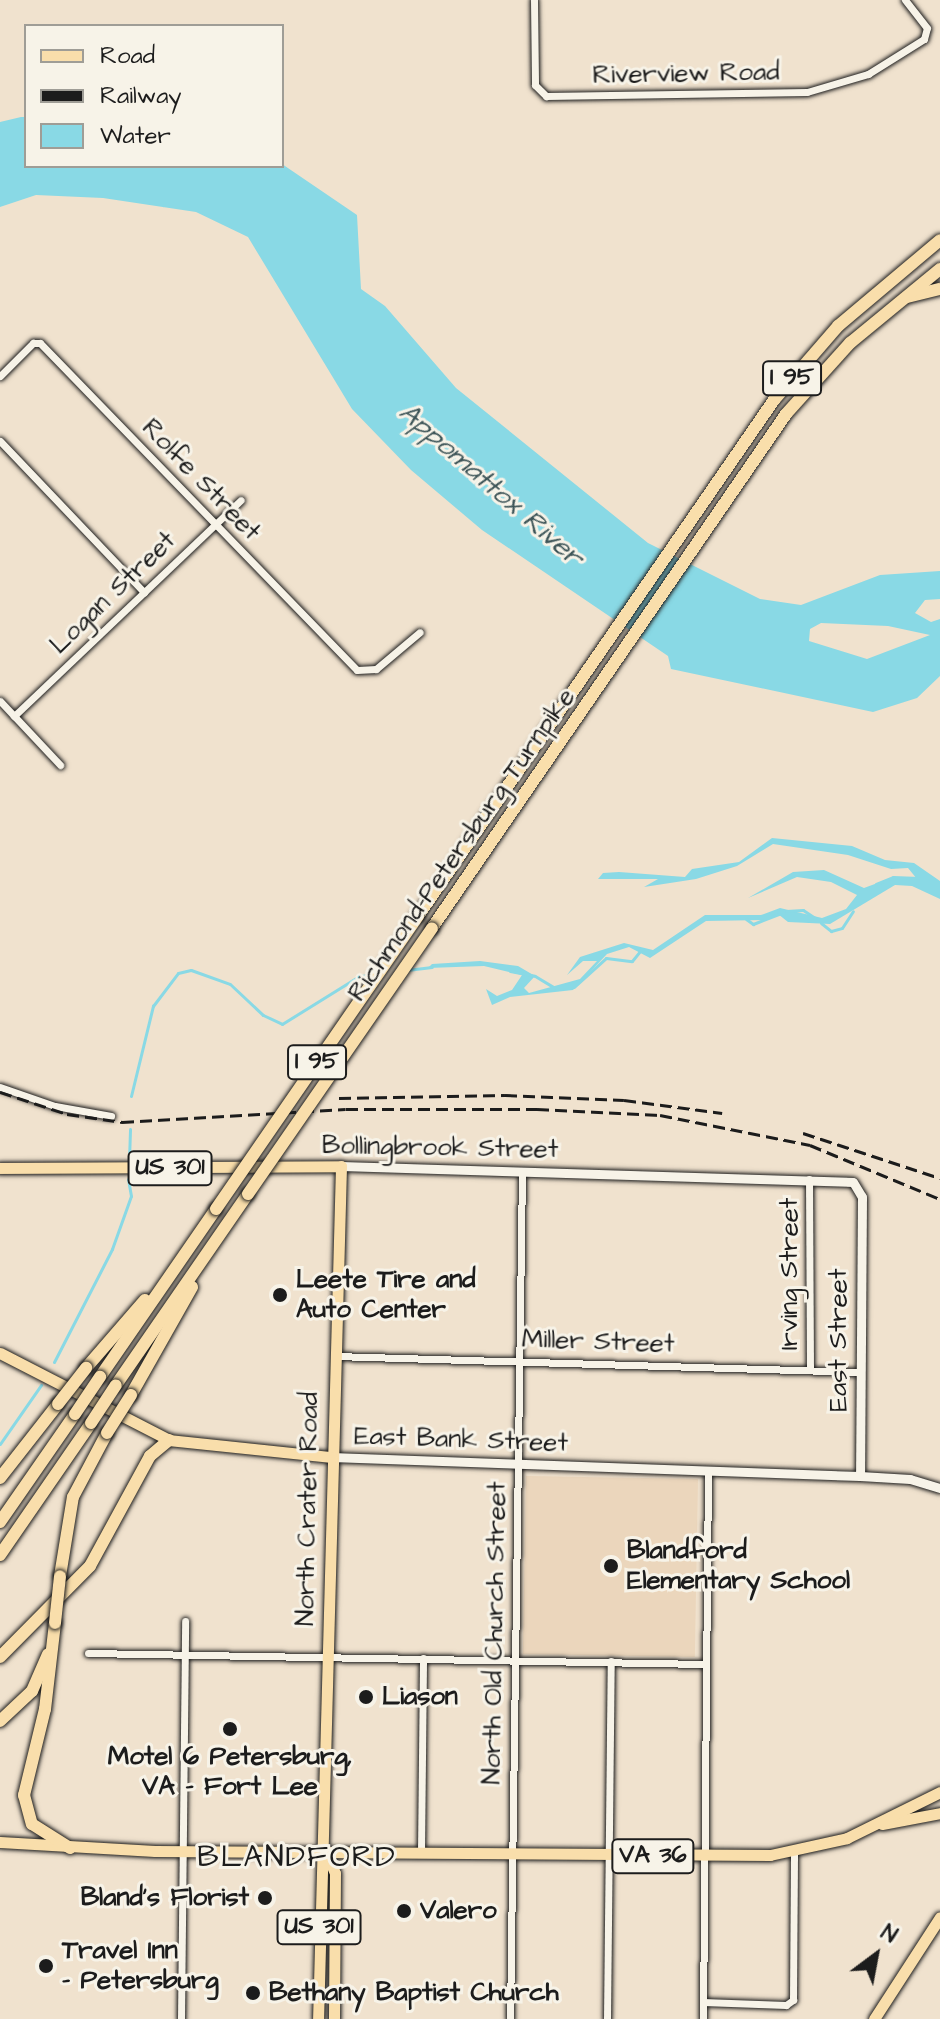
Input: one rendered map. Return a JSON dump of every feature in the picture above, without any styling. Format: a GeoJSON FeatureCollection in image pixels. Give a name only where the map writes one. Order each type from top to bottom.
{"type":"FeatureCollection","features":[{"type":"Feature","properties":{"kind":"highway","name":"Richmond-Petersburg Turnpike"},"geometry":{"type":"LineString","coordinates":[[0,1522],[594,664],[756,424],[816,349],[888,280],[940,240]]}},
{"type":"Feature","properties":{"kind":"highway","name":"Richmond-Petersburg Turnpike"},"geometry":{"type":"LineString","coordinates":[[0,1555],[797,401],[900,299],[940,269]]}},
{"type":"Feature","properties":{"kind":"highway"},"geometry":{"type":"LineString","coordinates":[[900,299],[940,289]]}},
{"type":"Feature","properties":{"kind":"highway"},"geometry":{"type":"LineString","coordinates":[[70,1848],[37,1831],[25,1805],[54,1657],[60,1576],[73,1497],[232,1218]]}},
{"type":"Feature","properties":{"kind":"highway"},"geometry":{"type":"LineString","coordinates":[[0,1478],[86,1368],[184,1256]]}},
{"type":"Feature","properties":{"kind":"highway"},"geometry":{"type":"LineString","coordinates":[[0,1657],[90,1566],[150,1456],[169,1440]]}},
{"type":"Feature","properties":{"kind":"highway"},"geometry":{"type":"LineString","coordinates":[[0,1721],[37,1683],[55,1623]]}},
{"type":"Feature","properties":{"kind":"main road","name":"Bollingbrook Street"},"geometry":{"type":"LineString","coordinates":[[0,1168],[341,1166]]}},
{"type":"Feature","properties":{"kind":"main road","name":"North Crater Road"},"geometry":{"type":"LineString","coordinates":[[326,1852],[333,1356],[341,1166]]}},
{"type":"Feature","properties":{"kind":"main road","name":"East Bank Street"},"geometry":{"type":"LineString","coordinates":[[0,1353],[169,1440],[331,1457]]}},
{"type":"Feature","properties":{"kind":"main road","name":"VA 36"},"geometry":{"type":"LineString","coordinates":[[326,1852],[704,1857],[794,1851],[880,1824],[940,1792]]}},
{"type":"Feature","properties":{"kind":"main road"},"geometry":{"type":"LineString","coordinates":[[880,1824],[906,1823],[940,1813]]}},
{"type":"Feature","properties":{"kind":"main road"},"geometry":{"type":"LineString","coordinates":[[0,1842],[70,1848],[326,1852]]}},
{"type":"Feature","properties":{"kind":"main road","name":"US 301"},"geometry":{"type":"LineString","coordinates":[[318,2019],[319,1873],[326,1852]]}},
{"type":"Feature","properties":{"kind":"main road","name":"US 301"},"geometry":{"type":"LineString","coordinates":[[326,1852],[335,1873],[334,2019]]}},
{"type":"Feature","properties":{"kind":"main road"},"geometry":{"type":"LineString","coordinates":[[874,2019],[940,1917]]}},
{"type":"Feature","properties":{"kind":"street","name":"Riverview Road"},"geometry":{"type":"LineString","coordinates":[[534,0],[535,85],[546,96],[807,92],[868,74],[918,44],[927,28],[905,0]]}},
{"type":"Feature","properties":{"kind":"street","name":"Rolfe Street"},"geometry":{"type":"LineString","coordinates":[[0,376],[33,343],[50,353],[357,670],[367,672],[420,632]]}},
{"type":"Feature","properties":{"kind":"street"},"geometry":{"type":"LineString","coordinates":[[0,441],[144,592]]}},
{"type":"Feature","properties":{"kind":"street","name":"Logan Street"},"geometry":{"type":"LineString","coordinates":[[14,716],[241,500]]}},
{"type":"Feature","properties":{"kind":"street"},"geometry":{"type":"LineString","coordinates":[[0,701],[60,765]]}},
{"type":"Feature","properties":{"kind":"street"},"geometry":{"type":"LineString","coordinates":[[0,1087],[55,1106],[111,1116]]}},
{"type":"Feature","properties":{"kind":"street","name":"Bollingbrook Street"},"geometry":{"type":"LineString","coordinates":[[341,1166],[853,1182],[862,1204]]}},
{"type":"Feature","properties":{"kind":"street","name":"North Old Church Street"},"geometry":{"type":"LineString","coordinates":[[510,2019],[522,1172]]}},
{"type":"Feature","properties":{"kind":"street","name":"Irving Street"},"geometry":{"type":"LineString","coordinates":[[809,1179],[810,1369]]}},
{"type":"Feature","properties":{"kind":"street","name":"East Street"},"geometry":{"type":"LineString","coordinates":[[860,1476],[862,1204]]}},
{"type":"Feature","properties":{"kind":"street","name":"Miller Street"},"geometry":{"type":"LineString","coordinates":[[333,1356],[861,1372]]}},
{"type":"Feature","properties":{"kind":"street","name":"East Bank Street"},"geometry":{"type":"LineString","coordinates":[[331,1457],[860,1476],[910,1479],[940,1488]]}},
{"type":"Feature","properties":{"kind":"street"},"geometry":{"type":"LineString","coordinates":[[703,2019],[708,1472]]}},
{"type":"Feature","properties":{"kind":"street"},"geometry":{"type":"LineString","coordinates":[[181,2019],[185,1621]]}},
{"type":"Feature","properties":{"kind":"street"},"geometry":{"type":"LineString","coordinates":[[88,1653],[706,1664]]}},
{"type":"Feature","properties":{"kind":"street"},"geometry":{"type":"LineString","coordinates":[[421,1853],[423,1658]]}},
{"type":"Feature","properties":{"kind":"street"},"geometry":{"type":"LineString","coordinates":[[607,2019],[611,1661]]}},
{"type":"Feature","properties":{"kind":"street"},"geometry":{"type":"LineString","coordinates":[[703,2002],[786,2005],[794,1995],[794,1851]]}},
{"type":"Feature","properties":{"kind":"shaded area","name":"Blandford Elementary School"},"geometry":{"type":"Polygon","coordinates":[[[526,1476],[698,1479],[695,1657],[523,1654],[526,1476]]]}},
{"type":"Feature","properties":{"kind":"water","name":"Appomattox River"},"geometry":{"type":"Polygon","coordinates":[[[21,117],[24,117],[24,168],[284,168],[284,165],[357,215],[361,289],[385,306],[456,388],[648,543],[760,599],[801,605],[880,575],[940,571],[940,599],[925,600],[915,613],[931,622],[940,619],[940,676],[917,698],[873,712],[671,669],[668,656],[482,530],[411,470],[352,409],[248,237],[196,212],[103,198],[36,195],[0,207],[0,122],[21,117]],[[821,623],[810,629],[809,641],[867,659],[930,635],[888,626],[821,623]]]}},
{"type":"Feature","properties":{"kind":"water"},"geometry":{"type":"Polygon","coordinates":[[[772,838],[852,846],[885,860],[914,863],[940,881],[940,899],[912,886],[895,885],[830,924],[788,922],[778,914],[766,920],[706,921],[650,958],[629,947],[607,954],[573,990],[510,997],[492,1005],[486,989],[497,996],[512,990],[522,975],[484,966],[428,968],[432,964],[480,961],[518,966],[535,976],[524,988],[529,993],[580,979],[597,961],[583,961],[567,975],[580,957],[624,943],[653,950],[705,915],[761,915],[780,908],[822,918],[846,909],[857,895],[831,882],[797,877],[748,898],[793,872],[824,870],[864,888],[891,878],[917,879],[908,868],[891,869],[848,855],[773,844],[737,866],[696,879],[644,887],[658,879],[598,879],[603,873],[619,872],[685,877],[692,869],[739,862],[772,838]]]}},
{"type":"Feature","properties":{"kind":"waterway"},"geometry":{"type":"LineString","coordinates":[[876,884],[893,877],[919,878]]}},
{"type":"Feature","properties":{"kind":"waterway"},"geometry":{"type":"LineString","coordinates":[[786,911],[803,910],[815,918]]}},
{"type":"Feature","properties":{"kind":"waterway"},"geometry":{"type":"LineString","coordinates":[[821,923],[831,931],[842,928],[853,911]]}},
{"type":"Feature","properties":{"kind":"waterway"},"geometry":{"type":"LineString","coordinates":[[746,919],[753,924],[779,914]]}},
{"type":"Feature","properties":{"kind":"waterway"},"geometry":{"type":"LineString","coordinates":[[574,987],[606,958],[632,961],[640,951]]}},
{"type":"Feature","properties":{"kind":"waterway"},"geometry":{"type":"LineString","coordinates":[[407,970],[432,967]]}},
{"type":"Feature","properties":{"kind":"waterway"},"geometry":{"type":"LineString","coordinates":[[131,1096],[153,1006],[178,973],[191,970],[230,984],[263,1015],[282,1024],[359,976],[372,975]]}},
{"type":"Feature","properties":{"kind":"waterway"},"geometry":{"type":"LineString","coordinates":[[510,971],[535,976],[555,988]]}},
{"type":"Feature","properties":{"kind":"waterway"},"geometry":{"type":"LineString","coordinates":[[129,1159],[130,1129]]}},
{"type":"Feature","properties":{"kind":"waterway"},"geometry":{"type":"LineString","coordinates":[[54,1362],[112,1249],[131,1196],[128,1179]]}},
{"type":"Feature","properties":{"kind":"waterway"},"geometry":{"type":"LineString","coordinates":[[0,1444],[41,1385]]}},
{"type":"Feature","properties":{"kind":"railway"},"geometry":{"type":"LineString","coordinates":[[0,1092],[67,1114],[122,1122],[346,1109],[537,1109],[660,1115],[810,1145],[940,1199]]}},
{"type":"Feature","properties":{"kind":"railway"},"geometry":{"type":"LineString","coordinates":[[339,1098],[505,1095],[624,1100],[722,1113]]}},
{"type":"Feature","properties":{"kind":"railway"},"geometry":{"type":"LineString","coordinates":[[803,1133],[940,1178]]}},
{"type":"Feature","properties":{"kind":"place","name":"Leete Tire and Auto Center"},"geometry":{"type":"Point","coordinates":[280,1295]}},
{"type":"Feature","properties":{"kind":"place","name":"Blandford Elementary School"},"geometry":{"type":"Point","coordinates":[611,1566]}},
{"type":"Feature","properties":{"kind":"place","name":"Liason"},"geometry":{"type":"Point","coordinates":[366,1697]}},
{"type":"Feature","properties":{"kind":"place","name":"Motel 6 Petersburg, VA - Fort Lee"},"geometry":{"type":"Point","coordinates":[230,1729]}},
{"type":"Feature","properties":{"kind":"place","name":"Bland's Florist"},"geometry":{"type":"Point","coordinates":[265,1898]}},
{"type":"Feature","properties":{"kind":"place","name":"Valero"},"geometry":{"type":"Point","coordinates":[404,1911]}},
{"type":"Feature","properties":{"kind":"place","name":"Travel Inn - Petersburg"},"geometry":{"type":"Point","coordinates":[46,1966]}},
{"type":"Feature","properties":{"kind":"place","name":"Bethany Baptist Church"},"geometry":{"type":"Point","coordinates":[253,1993]}},
{"type":"Feature","properties":{"kind":"district","name":"BLANDFORD"},"geometry":{"type":"Point","coordinates":[297,1857]}}]}
